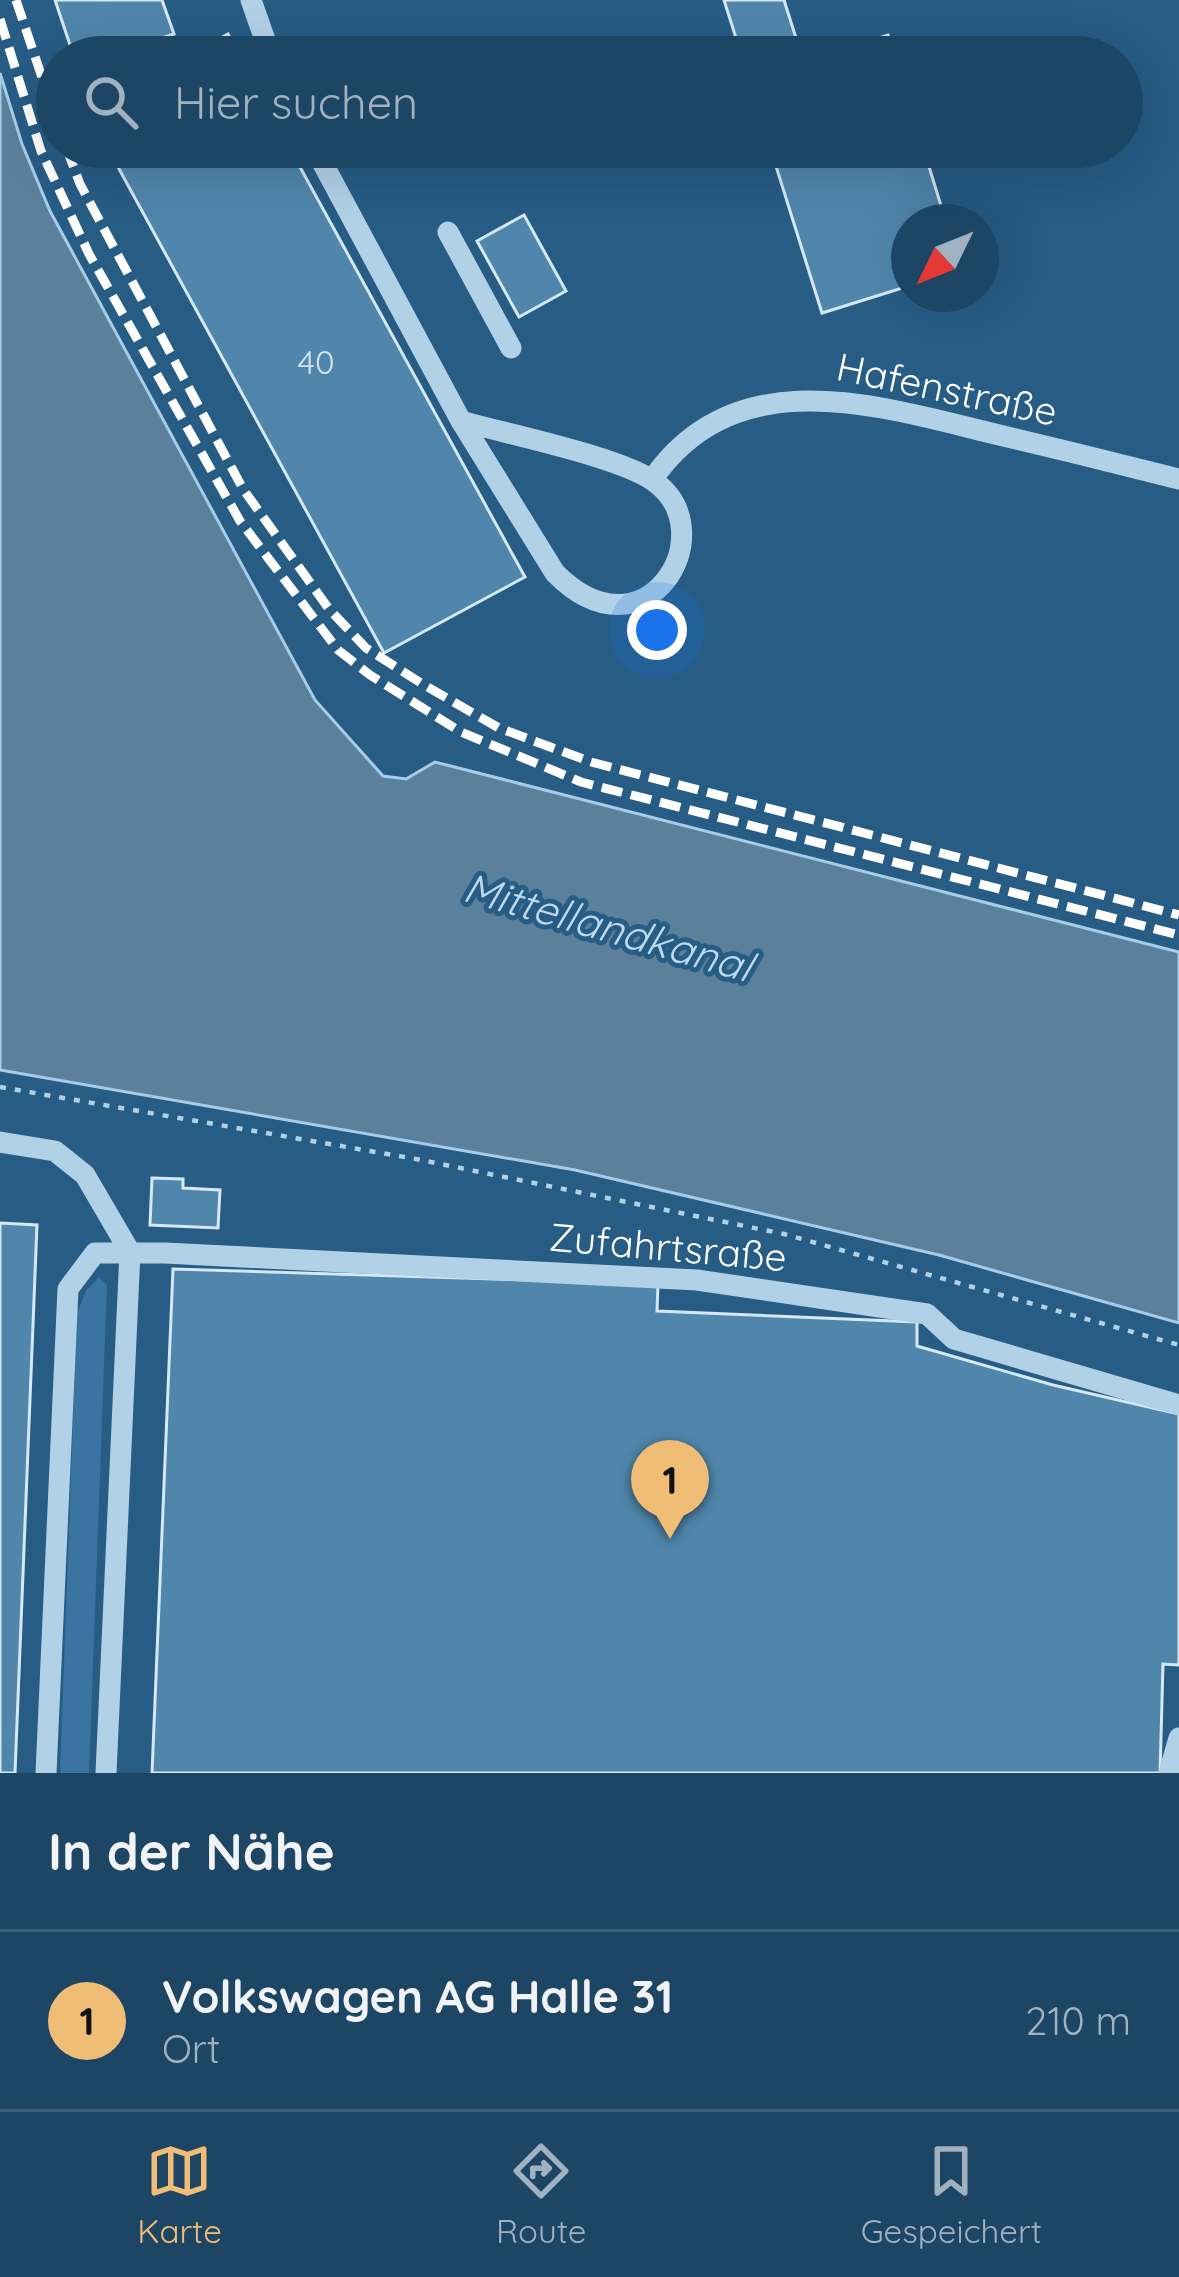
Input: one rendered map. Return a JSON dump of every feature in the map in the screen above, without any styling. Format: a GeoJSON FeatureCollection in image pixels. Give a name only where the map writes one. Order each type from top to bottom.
{"type":"FeatureCollection","features":[{"type":"Feature","properties":{"kind":"street"},"geometry":{"type":"LineString","coordinates":[[256,1],[266,36]]}},
{"type":"Feature","properties":{"kind":"street"},"geometry":{"type":"LineString","coordinates":[[325,168],[461,421],[555,573],[576,594],[604,606],[630,605],[650,596],[667,579],[679,558],[682,527],[676,507],[652,479],[461,421]]}},
{"type":"Feature","properties":{"kind":"street"},"geometry":{"type":"LineString","coordinates":[[448,232],[511,348]]}},
{"type":"Feature","properties":{"kind":"street","name":"Hafenstraße"},"geometry":{"type":"LineString","coordinates":[[652,479],[676,449],[712,424],[761,407],[815,398],[873,404],[1179,478]]}},
{"type":"Feature","properties":{"kind":"street"},"geometry":{"type":"LineString","coordinates":[[0,1142],[55,1151],[86,1175],[130,1252],[106,1773]]}},
{"type":"Feature","properties":{"kind":"street"},"geometry":{"type":"LineString","coordinates":[[46,1773],[68,1289],[95,1253],[130,1252]]}},
{"type":"Feature","properties":{"kind":"street","name":"Zufahrtsraße"},"geometry":{"type":"LineString","coordinates":[[130,1252],[720,1283],[927,1314],[954,1339],[1179,1406]]}},
{"type":"Feature","properties":{"kind":"street"},"geometry":{"type":"LineString","coordinates":[[1168,1773],[1179,1738]]}},
{"type":"Feature","properties":{"kind":"path"},"geometry":{"type":"LineString","coordinates":[[0,1088],[416,1159],[784,1234],[1179,1345]]}},
{"type":"Feature","properties":{"kind":"shaded area"},"geometry":{"type":"Polygon","coordinates":[[[99,1277],[107,1285],[89,1773],[60,1773],[77,1313],[86,1291],[99,1277]]]}},
{"type":"Feature","properties":{"kind":"water","name":"Mittellandkanal"},"geometry":{"type":"Polygon","coordinates":[[[0,73],[50,211],[315,700],[383,776],[406,779],[435,762],[1179,952],[1179,1323],[939,1255],[575,1170],[0,1070],[0,73]]]}},
{"type":"Feature","properties":{"kind":"building"},"geometry":{"type":"Polygon","coordinates":[[[55,0],[162,0],[174,34],[168,36],[67,36],[55,0]]]}},
{"type":"Feature","properties":{"kind":"building"},"geometry":{"type":"Polygon","coordinates":[[[724,0],[784,0],[795,36],[735,36],[724,0]]]}},
{"type":"Feature","properties":{"kind":"building"},"geometry":{"type":"Polygon","coordinates":[[[118,168],[301,168],[525,577],[384,653],[118,168]]]}},
{"type":"Feature","properties":{"kind":"building"},"geometry":{"type":"Polygon","coordinates":[[[777,168],[929,168],[940,204],[891,204],[891,292],[822,313],[777,168]]]}},
{"type":"Feature","properties":{"kind":"building"},"geometry":{"type":"Polygon","coordinates":[[[524,215],[566,291],[519,317],[477,241],[524,215]]]}},
{"type":"Feature","properties":{"kind":"building"},"geometry":{"type":"Polygon","coordinates":[[[152,1178],[183,1179],[183,1188],[220,1190],[218,1228],[150,1225],[152,1178]]]}},
{"type":"Feature","properties":{"kind":"building"},"geometry":{"type":"Polygon","coordinates":[[[0,1223],[37,1225],[15,1773],[0,1773],[0,1223]]]}},
{"type":"Feature","properties":{"kind":"building"},"geometry":{"type":"Polygon","coordinates":[[[173,1269],[658,1284],[657,1311],[917,1322],[917,1346],[1179,1414],[1179,1665],[1163,1664],[1160,1773],[152,1773],[173,1269]]]}},
{"type":"Feature","properties":{"kind":"railway"},"geometry":{"type":"LineString","coordinates":[[16,0],[36,60]]}},
{"type":"Feature","properties":{"kind":"railway"},"geometry":{"type":"LineString","coordinates":[[0,19],[36,135]]}},
{"type":"Feature","properties":{"kind":"railway"},"geometry":{"type":"LineString","coordinates":[[49,168],[89,254],[240,521],[338,650],[370,675],[461,732],[581,782],[1179,935]]}},
{"type":"Feature","properties":{"kind":"railway"},"geometry":{"type":"LineString","coordinates":[[74,168],[243,489],[329,609],[366,648],[499,728],[591,762],[1179,915]]}},
{"type":"Feature","properties":{"kind":"place","name":"Volkswagen AG Halle 31"},"geometry":{"type":"Point","coordinates":[670,1539]}}]}
